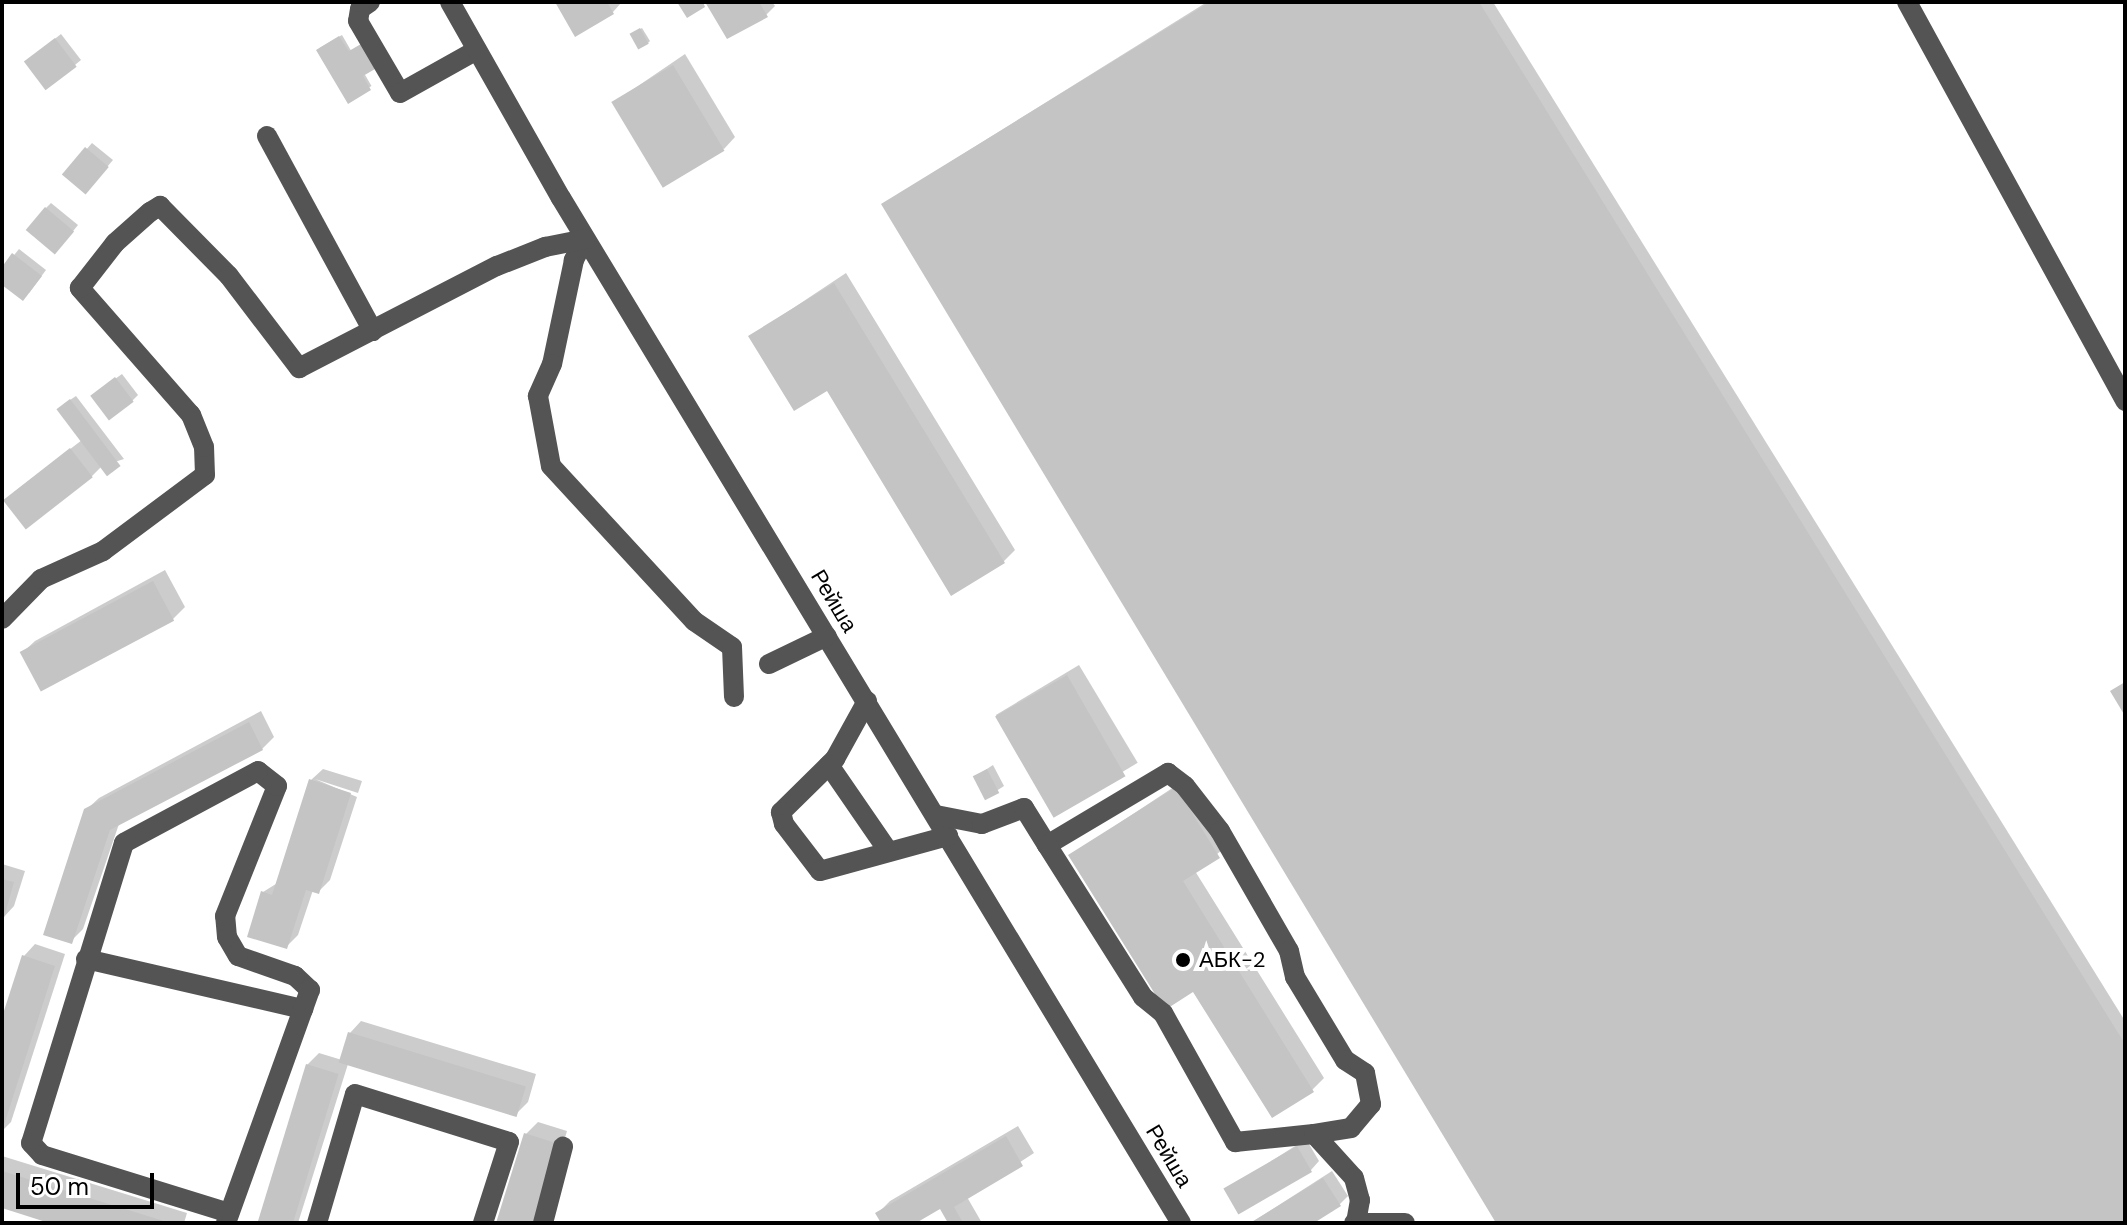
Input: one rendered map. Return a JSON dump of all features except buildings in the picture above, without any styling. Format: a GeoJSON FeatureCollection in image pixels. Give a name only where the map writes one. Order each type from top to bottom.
{"type":"FeatureCollection","features":[{"type":"Feature","properties":{"kind":"street"},"geometry":{"type":"LineString","coordinates":[[370,2],[360,9],[358,21],[400,93],[477,50]]}},
{"type":"Feature","properties":{"kind":"street","name":"Рейша"},"geometry":{"type":"LineString","coordinates":[[450,2],[585,239],[1181,1223]]}},
{"type":"Feature","properties":{"kind":"street"},"geometry":{"type":"LineString","coordinates":[[1907,2],[2125,401]]}},
{"type":"Feature","properties":{"kind":"street"},"geometry":{"type":"LineString","coordinates":[[267,136],[373,331]]}},
{"type":"Feature","properties":{"kind":"street"},"geometry":{"type":"LineString","coordinates":[[2,619],[41,579],[103,551],[205,475],[204,447],[191,415],[80,288],[115,243],[150,212],[160,206],[229,276],[299,368],[497,266],[545,247],[585,239]]}},
{"type":"Feature","properties":{"kind":"street"},"geometry":{"type":"LineString","coordinates":[[585,239],[574,260],[552,364],[538,396],[548,456],[565,487],[630,557],[694,621],[732,647],[734,697]]}},
{"type":"Feature","properties":{"kind":"street"},"geometry":{"type":"LineString","coordinates":[[769,664],[827,636]]}},
{"type":"Feature","properties":{"kind":"street"},"geometry":{"type":"LineString","coordinates":[[867,701],[829,765],[781,812],[810,865],[833,871],[888,851],[948,836]]}},
{"type":"Feature","properties":{"kind":"street"},"geometry":{"type":"LineString","coordinates":[[829,765],[888,851]]}},
{"type":"Feature","properties":{"kind":"street"},"geometry":{"type":"LineString","coordinates":[[258,771],[277,786],[225,916],[227,937],[238,956],[304,981],[310,990],[303,1009],[227,1218],[42,1155],[31,1143],[124,843],[258,771]]}},
{"type":"Feature","properties":{"kind":"street"},"geometry":{"type":"LineString","coordinates":[[936,815],[982,824],[1024,808],[1047,845],[1143,997],[1163,1013],[1235,1142],[1351,1128],[1371,1104],[1365,1073],[1345,1060],[1295,977],[1282,938],[1220,831],[1185,786],[1168,773],[1047,845]]}},
{"type":"Feature","properties":{"kind":"street"},"geometry":{"type":"LineString","coordinates":[[86,959],[303,1009]]}},
{"type":"Feature","properties":{"kind":"street"},"geometry":{"type":"LineString","coordinates":[[317,1223],[355,1094],[509,1142],[483,1223]]}},
{"type":"Feature","properties":{"kind":"street"},"geometry":{"type":"LineString","coordinates":[[1314,1134],[1354,1178],[1360,1200],[1355,1223],[1405,1223]]}},
{"type":"Feature","properties":{"kind":"street"},"geometry":{"type":"LineString","coordinates":[[543,1223],[563,1147]]}},
{"type":"Feature","properties":{"kind":"place","name":"АБК-2"},"geometry":{"type":"Point","coordinates":[1183,960]}}]}
